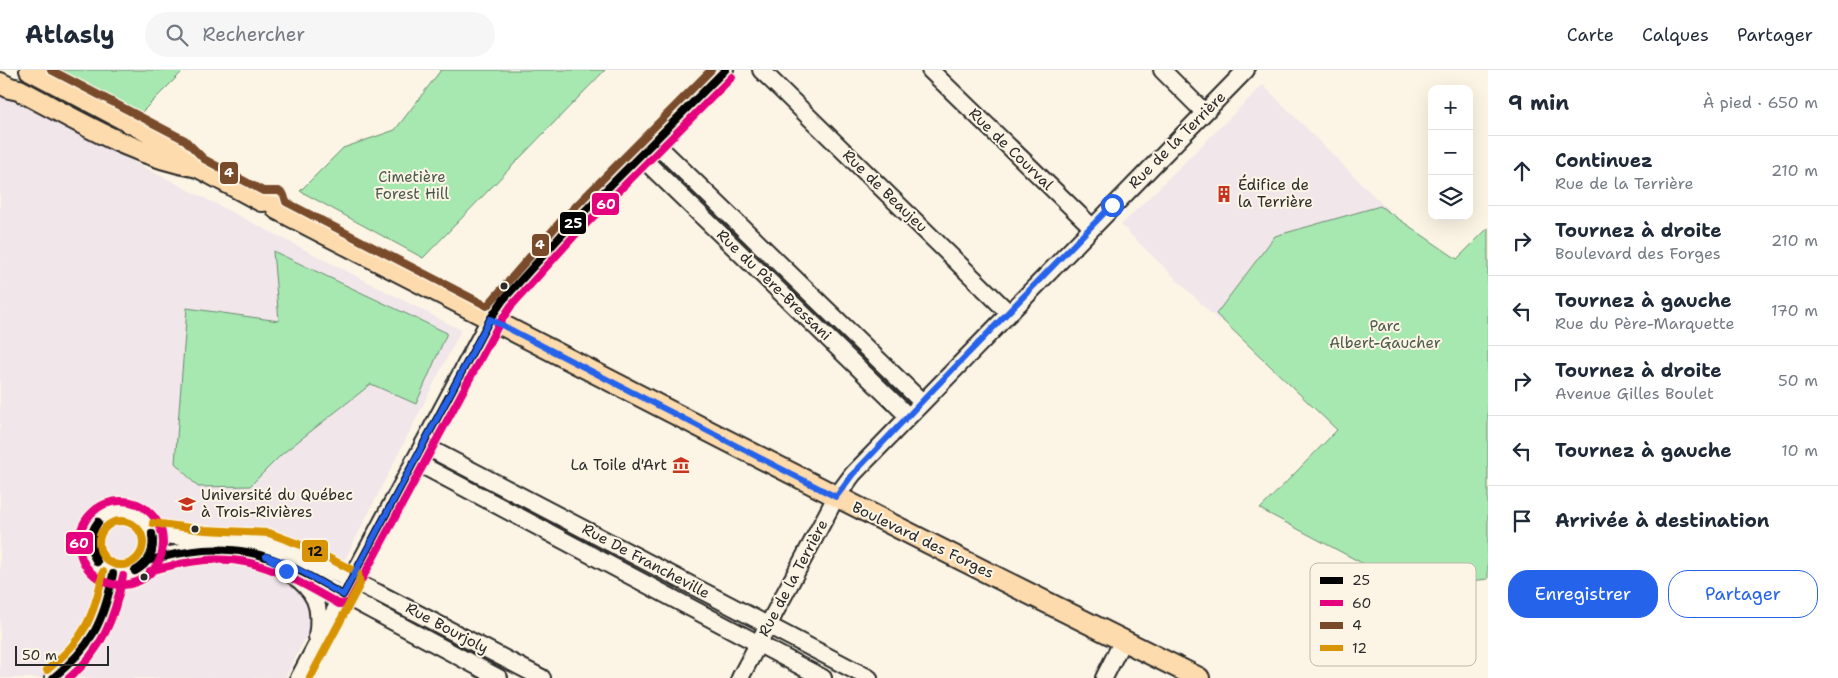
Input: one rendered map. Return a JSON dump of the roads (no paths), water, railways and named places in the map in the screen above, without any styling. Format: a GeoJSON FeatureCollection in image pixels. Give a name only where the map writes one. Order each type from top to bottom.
{"type":"FeatureCollection","features":[{"type":"Feature","properties":{"kind":"main road","name":"Boulevard des Forges"},"geometry":{"type":"LineString","coordinates":[[30,70],[180,149],[198,167],[261,201],[275,200],[277,209],[836,497],[1200,678]]}},
{"type":"Feature","properties":{"kind":"main road","name":"Boulevard des Forges"},"geometry":{"type":"LineString","coordinates":[[0,83],[19,90],[114,140],[173,163],[198,167]]}},
{"type":"Feature","properties":{"kind":"street"},"geometry":{"type":"LineString","coordinates":[[299,678],[490,319],[503,300],[540,258],[639,155],[725,70]]}},
{"type":"Feature","properties":{"kind":"street","name":"Rue de Beaujeu"},"geometry":{"type":"LineString","coordinates":[[761,70],[1009,313]]}},
{"type":"Feature","properties":{"kind":"street","name":"Rue de Courval"},"geometry":{"type":"LineString","coordinates":[[930,70],[1092,227]]}},
{"type":"Feature","properties":{"kind":"street"},"geometry":{"type":"LineString","coordinates":[[1162,70],[1204,112]]}},
{"type":"Feature","properties":{"kind":"street","name":"Rue de la Terrière"},"geometry":{"type":"LineString","coordinates":[[740,678],[836,497],[853,474],[1246,70]]}},
{"type":"Feature","properties":{"kind":"street","name":"Rue du Père-Bressani"},"geometry":{"type":"LineString","coordinates":[[653,142],[922,402]]}},
{"type":"Feature","properties":{"kind":"street","name":"Rue du Père-Bressani"},"geometry":{"type":"LineString","coordinates":[[639,155],[908,416]]}},
{"type":"Feature","properties":{"kind":"street","name":"Rue De Francheville"},"geometry":{"type":"LineString","coordinates":[[423,445],[869,678]]}},
{"type":"Feature","properties":{"kind":"street","name":"Rue De Francheville"},"geometry":{"type":"LineString","coordinates":[[414,461],[823,678]]}},
{"type":"Feature","properties":{"kind":"street"},"geometry":{"type":"LineString","coordinates":[[120,511],[130,512],[147,524],[152,533],[152,552],[147,561],[132,573],[113,574],[97,563],[89,545],[92,530],[101,518],[120,511]]}},
{"type":"Feature","properties":{"kind":"street","name":"Rue Bourjoly"},"geometry":{"type":"LineString","coordinates":[[152,533],[204,540],[267,543],[305,557],[542,678]]}},
{"type":"Feature","properties":{"kind":"street","name":"Rue Bourjoly"},"geometry":{"type":"LineString","coordinates":[[147,561],[176,552],[204,550],[244,551],[266,556],[287,563],[499,678]]}},
{"type":"Feature","properties":{"kind":"street"},"geometry":{"type":"LineString","coordinates":[[266,556],[298,580],[315,598],[320,617],[316,646]]}},
{"type":"Feature","properties":{"kind":"street"},"geometry":{"type":"LineString","coordinates":[[53,678],[67,668],[94,639],[106,611],[113,574]]}},
{"type":"Feature","properties":{"kind":"street"},"geometry":{"type":"LineString","coordinates":[[1104,678],[1123,640]]}},
{"type":"Feature","properties":{"kind":"place","name":"Édifice de la Terrière"},"geometry":{"type":"Point","coordinates":[1224,194]}},
{"type":"Feature","properties":{"kind":"place","name":"La Toile d'Art"},"geometry":{"type":"Point","coordinates":[681,465]}},
{"type":"Feature","properties":{"kind":"place","name":"Université du Québec à Trois-Rivières"},"geometry":{"type":"Point","coordinates":[187,504]}},
{"type":"Feature","properties":{"kind":"park label","name":"Cimetière Forest Hill"},"geometry":{"type":"Point","coordinates":[412,186]}},
{"type":"Feature","properties":{"kind":"park label","name":"Parc Albert-Gaucher"},"geometry":{"type":"Point","coordinates":[1385,334]}}]}
